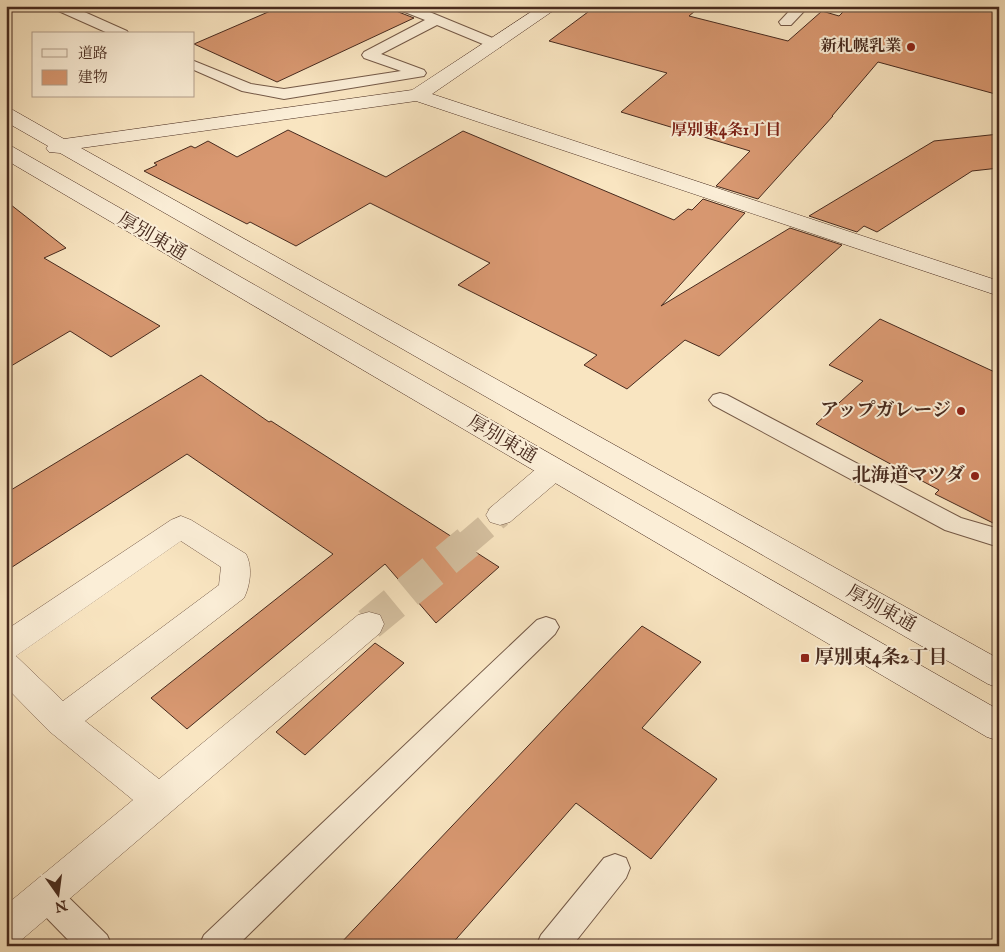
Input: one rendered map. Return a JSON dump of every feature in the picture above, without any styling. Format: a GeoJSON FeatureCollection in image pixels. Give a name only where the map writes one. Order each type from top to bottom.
{"type":"FeatureCollection","features":[{"type":"Feature","properties":{"kind":"street"},"geometry":{"type":"LineString","coordinates":[[417,95],[552,6]]}},
{"type":"Feature","properties":{"kind":"street"},"geometry":{"type":"LineString","coordinates":[[11,160],[62,146],[417,95],[999,289]]}},
{"type":"Feature","properties":{"kind":"street","name":"厚別東通"},"geometry":{"type":"LineString","coordinates":[[6,114],[999,675]]}},
{"type":"Feature","properties":{"kind":"street","name":"厚別東通"},"geometry":{"type":"LineString","coordinates":[[11,160],[999,728]]}},
{"type":"Feature","properties":{"kind":"street"},"geometry":{"type":"LineString","coordinates":[[500,515],[553,470]]}},
{"type":"Feature","properties":{"kind":"street"},"geometry":{"type":"LineString","coordinates":[[6,647],[181,526],[236,562],[233,590],[61,721]]}},
{"type":"Feature","properties":{"kind":"street"},"geometry":{"type":"LineString","coordinates":[[6,929],[369,624]]}},
{"type":"Feature","properties":{"kind":"street"},"geometry":{"type":"LineString","coordinates":[[6,666],[61,721],[159,800]]}},
{"type":"Feature","properties":{"kind":"lane"},"geometry":{"type":"LineString","coordinates":[[59,6],[118,32]]}},
{"type":"Feature","properties":{"kind":"lane"},"geometry":{"type":"LineString","coordinates":[[402,6],[495,44]]}},
{"type":"Feature","properties":{"kind":"lane"},"geometry":{"type":"LineString","coordinates":[[786,22],[802,6]]}},
{"type":"Feature","properties":{"kind":"lane"},"geometry":{"type":"LineString","coordinates":[[436,20],[369,55],[438,80]]}},
{"type":"Feature","properties":{"kind":"lane"},"geometry":{"type":"LineString","coordinates":[[195,65],[247,88],[284,94],[419,73]]}},
{"type":"Feature","properties":{"kind":"lane"},"geometry":{"type":"LineString","coordinates":[[720,400],[953,524],[999,538]]}},
{"type":"Feature","properties":{"kind":"lane"},"geometry":{"type":"LineString","coordinates":[[215,946],[546,627]]}},
{"type":"Feature","properties":{"kind":"lane"},"geometry":{"type":"LineString","coordinates":[[552,946],[615,868]]}},
{"type":"Feature","properties":{"kind":"lane"},"geometry":{"type":"LineString","coordinates":[[46,896],[96,946]]}},
{"type":"Feature","properties":{"kind":"building"},"geometry":{"type":"Polygon","coordinates":[[[282,6],[393,6],[396,11],[414,18],[277,82],[195,44],[282,6]]]}},
{"type":"Feature","properties":{"kind":"building"},"geometry":{"type":"Polygon","coordinates":[[[596,6],[701,6],[689,16],[788,41],[822,11],[839,16],[849,6],[999,6],[999,95],[878,62],[833,116],[758,199],[716,186],[750,151],[621,112],[667,73],[549,41],[596,6]]]}},
{"type":"Feature","properties":{"kind":"building"},"geometry":{"type":"Polygon","coordinates":[[[288,130],[386,177],[463,131],[674,220],[688,209],[692,210],[703,199],[745,213],[661,306],[790,228],[842,245],[719,356],[685,340],[627,389],[584,365],[597,355],[458,285],[490,263],[370,203],[296,246],[250,222],[247,224],[144,171],[157,165],[154,163],[191,146],[195,148],[208,141],[237,157],[288,130]]]}},
{"type":"Feature","properties":{"kind":"building"},"geometry":{"type":"Polygon","coordinates":[[[999,134],[999,168],[972,171],[877,232],[864,226],[857,232],[809,216],[934,141],[999,134]]]}},
{"type":"Feature","properties":{"kind":"building"},"geometry":{"type":"Polygon","coordinates":[[[6,201],[66,248],[44,258],[160,326],[111,357],[70,331],[6,369],[6,201]]]}},
{"type":"Feature","properties":{"kind":"building"},"geometry":{"type":"Polygon","coordinates":[[[880,319],[999,374],[999,526],[935,494],[939,490],[816,424],[863,381],[829,365],[880,319]]]}},
{"type":"Feature","properties":{"kind":"building"},"geometry":{"type":"Polygon","coordinates":[[[201,375],[269,422],[271,421],[499,567],[436,623],[385,564],[187,729],[151,698],[333,554],[187,454],[6,571],[6,493],[201,375]]]}},
{"type":"Feature","properties":{"kind":"building"},"geometry":{"type":"Polygon","coordinates":[[[642,626],[701,662],[642,728],[717,779],[651,859],[576,803],[450,946],[338,946],[642,626]]]}},
{"type":"Feature","properties":{"kind":"building"},"geometry":{"type":"Polygon","coordinates":[[[375,643],[404,663],[305,755],[276,732],[375,643]]]}},
{"type":"Feature","properties":{"kind":"tunnel"},"geometry":{"type":"LineString","coordinates":[[467,543],[500,515]]}},
{"type":"Feature","properties":{"kind":"tunnel"},"geometry":{"type":"LineString","coordinates":[[369,624],[468,542]]}},
{"type":"Feature","properties":{"kind":"place","name":"新札幌乳業"},"geometry":{"type":"Point","coordinates":[911,47]}},
{"type":"Feature","properties":{"kind":"place","name":"アップガレージ"},"geometry":{"type":"Point","coordinates":[961,411]}},
{"type":"Feature","properties":{"kind":"place","name":"北海道マツダ"},"geometry":{"type":"Point","coordinates":[975,476]}},
{"type":"Feature","properties":{"kind":"place","name":"厚別東4条2丁目"},"geometry":{"type":"Point","coordinates":[805,658]}},
{"type":"Feature","properties":{"kind":"district","name":"厚別東4条1丁目"},"geometry":{"type":"Point","coordinates":[726,131]}}]}
